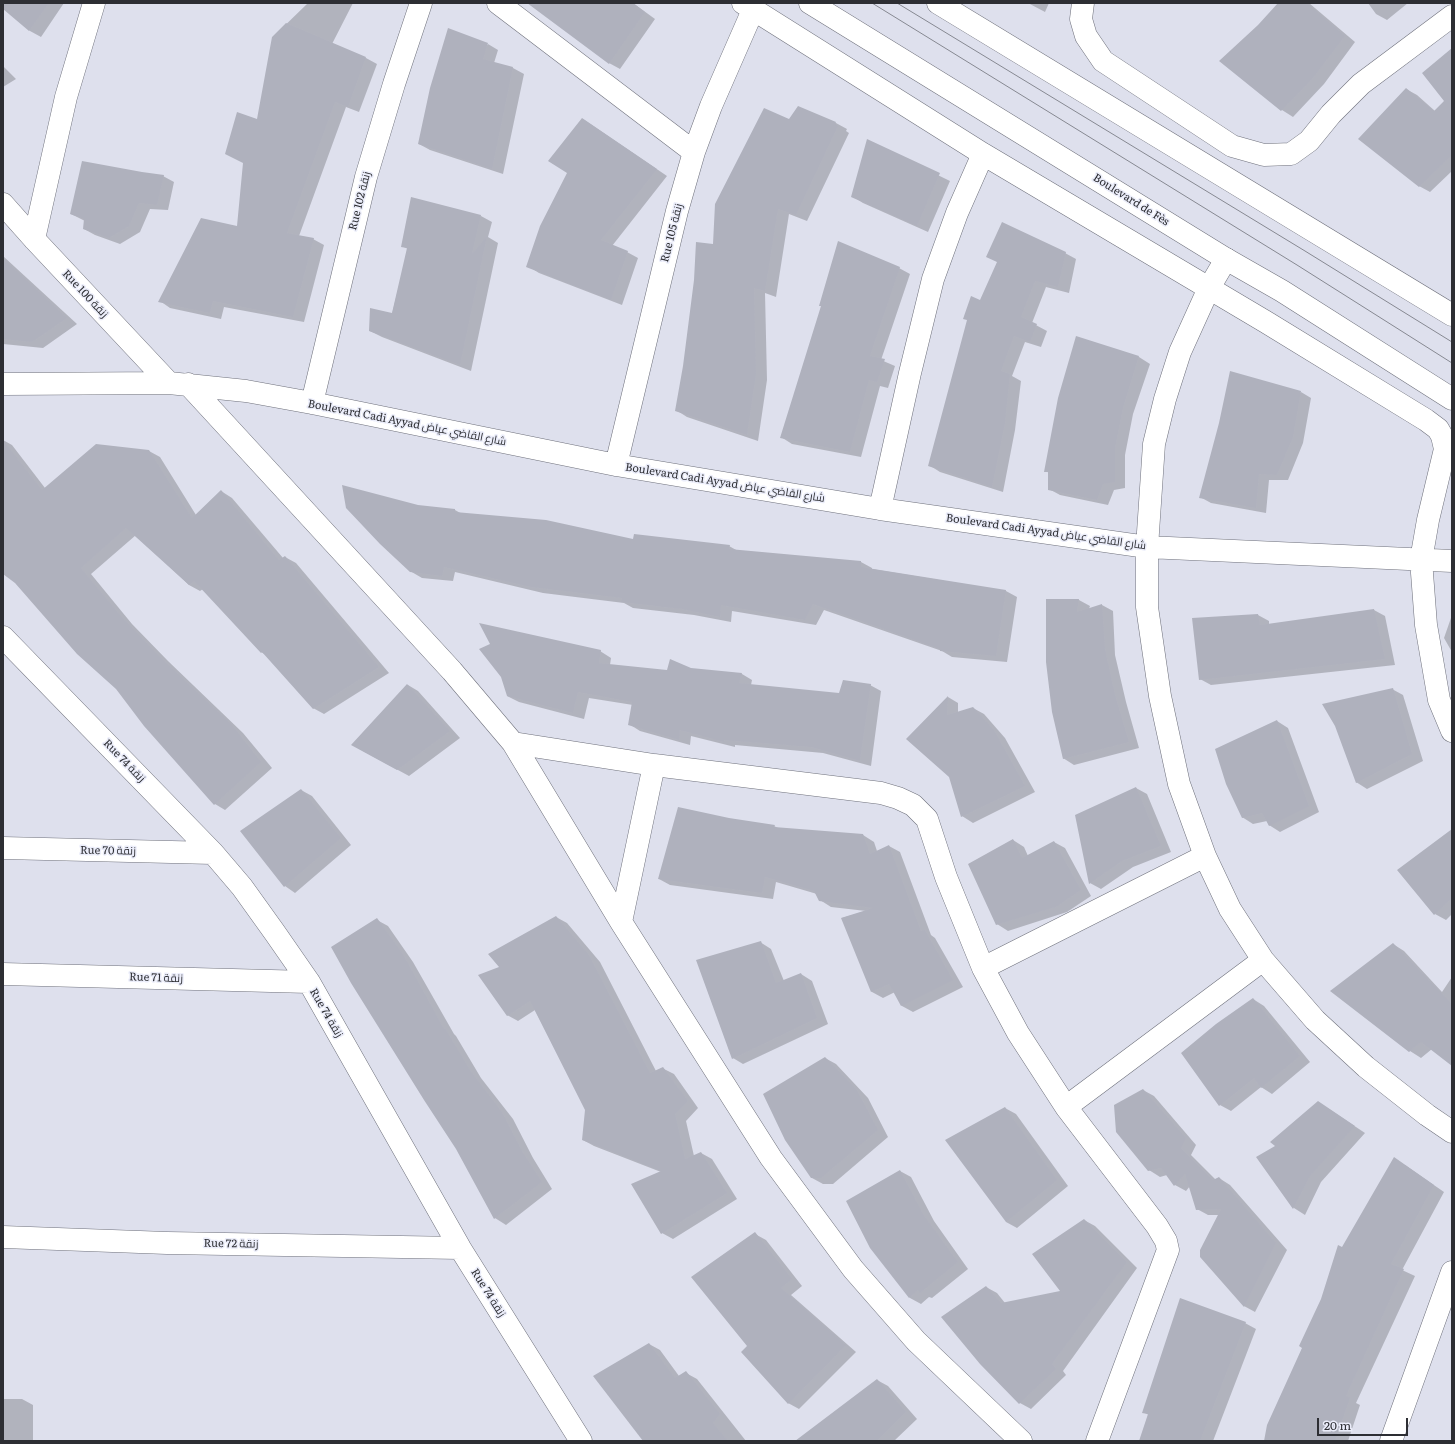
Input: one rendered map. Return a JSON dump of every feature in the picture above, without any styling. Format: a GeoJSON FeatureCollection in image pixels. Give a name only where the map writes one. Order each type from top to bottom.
{"type":"FeatureCollection","features":[{"type":"Feature","properties":{"kind":"street"},"geometry":{"type":"LineString","coordinates":[[34,239],[66,97],[94,3]]}},
{"type":"Feature","properties":{"kind":"street","name":"Rue 102 زنقة"},"geometry":{"type":"LineString","coordinates":[[312,403],[366,177],[394,84],[421,3]]}},
{"type":"Feature","properties":{"kind":"street"},"geometry":{"type":"LineString","coordinates":[[498,3],[694,152]]}},
{"type":"Feature","properties":{"kind":"street","name":"Boulevard de Fès"},"geometry":{"type":"LineString","coordinates":[[810,3],[1226,259],[1282,291],[1452,399]]}},
{"type":"Feature","properties":{"kind":"street"},"geometry":{"type":"LineString","coordinates":[[938,3],[1452,315]]}},
{"type":"Feature","properties":{"kind":"street"},"geometry":{"type":"LineString","coordinates":[[1083,3],[1081,19],[1086,36],[1103,60],[1232,146],[1264,155],[1292,154],[1309,141],[1331,114],[1361,84],[1452,16]]}},
{"type":"Feature","properties":{"kind":"street"},"geometry":{"type":"LineString","coordinates":[[748,6],[983,154],[1326,358],[1438,429],[1442,436],[1445,449],[1428,520],[1422,560],[1426,625],[1438,700],[1452,731]]}},
{"type":"Feature","properties":{"kind":"street","name":"Rue 105 زنقة"},"geometry":{"type":"LineString","coordinates":[[616,465],[677,211],[694,152],[748,6]]}},
{"type":"Feature","properties":{"kind":"street"},"geometry":{"type":"LineString","coordinates":[[880,509],[910,373],[933,279],[957,213],[983,154]]}},
{"type":"Feature","properties":{"kind":"street","name":"Rue 100 زنقة"},"geometry":{"type":"LineString","coordinates":[[3,204],[34,239],[178,383],[452,671],[513,743],[621,922],[771,1158],[853,1269],[916,1341],[1021,1441]]}},
{"type":"Feature","properties":{"kind":"street"},"geometry":{"type":"LineString","coordinates":[[1226,259],[1209,288],[1180,352],[1164,399],[1154,444],[1147,547],[1147,608],[1160,696],[1179,784],[1205,856],[1230,909],[1263,960],[1315,1020],[1366,1067],[1427,1115],[1452,1132]]}},
{"type":"Feature","properties":{"kind":"street","name":"Boulevard Cadi Ayyad شارع القاضي عياض"},"geometry":{"type":"LineString","coordinates":[[3,384],[178,383],[246,391],[616,465],[880,509],[1147,547],[1452,561]]}},
{"type":"Feature","properties":{"kind":"street","name":"Rue 74 زنقة"},"geometry":{"type":"LineString","coordinates":[[3,637],[213,853],[242,887],[275,932],[309,982],[460,1248],[581,1441]]}},
{"type":"Feature","properties":{"kind":"street"},"geometry":{"type":"LineString","coordinates":[[513,743],[654,765],[881,793],[898,798],[913,805],[927,819],[946,877],[983,968],[1018,1034],[1066,1107],[1163,1234],[1166,1241],[1168,1250],[1097,1441]]}},
{"type":"Feature","properties":{"kind":"street"},"geometry":{"type":"LineString","coordinates":[[621,922],[654,765]]}},
{"type":"Feature","properties":{"kind":"street","name":"Rue 70 زنقة"},"geometry":{"type":"LineString","coordinates":[[3,848],[213,853]]}},
{"type":"Feature","properties":{"kind":"street"},"geometry":{"type":"LineString","coordinates":[[983,968],[1205,856]]}},
{"type":"Feature","properties":{"kind":"street"},"geometry":{"type":"LineString","coordinates":[[1066,1107],[1263,960]]}},
{"type":"Feature","properties":{"kind":"street","name":"Rue 71 زنقة"},"geometry":{"type":"LineString","coordinates":[[3,974],[309,982]]}},
{"type":"Feature","properties":{"kind":"street","name":"Rue 72 زنقة"},"geometry":{"type":"LineString","coordinates":[[3,1237],[175,1243],[460,1248]]}},
{"type":"Feature","properties":{"kind":"street"},"geometry":{"type":"LineString","coordinates":[[1391,1441],[1452,1272]]}},
{"type":"Feature","properties":{"kind":"building"},"geometry":{"type":"Polygon","coordinates":[[[3,3],[49,3],[29,31],[3,9],[3,3]]]}},
{"type":"Feature","properties":{"kind":"building"},"geometry":{"type":"Polygon","coordinates":[[[527,3],[633,3],[645,12],[609,64],[527,3]]]}},
{"type":"Feature","properties":{"kind":"building"},"geometry":{"type":"Polygon","coordinates":[[[1278,3],[1307,3],[1345,36],[1313,78],[1281,111],[1219,61],[1258,25],[1278,3]]]}},
{"type":"Feature","properties":{"kind":"building"},"geometry":{"type":"Polygon","coordinates":[[[286,23],[366,57],[348,107],[335,102],[287,233],[314,238],[293,317],[213,301],[210,313],[158,302],[201,218],[237,226],[243,163],[225,154],[237,112],[257,119],[272,37],[286,23]]]}},
{"type":"Feature","properties":{"kind":"building"},"geometry":{"type":"Polygon","coordinates":[[[448,28],[488,43],[483,59],[513,67],[492,169],[418,144],[430,88],[448,28]]]}},
{"type":"Feature","properties":{"kind":"building"},"geometry":{"type":"Polygon","coordinates":[[[1452,48],[1452,155],[1419,187],[1358,139],[1406,88],[1434,111],[1444,101],[1422,73],[1452,48]]]}},
{"type":"Feature","properties":{"kind":"building"},"geometry":{"type":"Polygon","coordinates":[[[798,106],[836,122],[835,124],[838,126],[796,215],[778,209],[765,291],[754,288],[756,374],[747,435],[675,411],[683,366],[694,280],[696,242],[713,244],[715,204],[764,108],[789,119],[798,106]]]}},
{"type":"Feature","properties":{"kind":"building"},"geometry":{"type":"Polygon","coordinates":[[[582,118],[657,169],[601,240],[628,251],[611,300],[526,267],[540,226],[567,173],[548,161],[582,118]]]}},
{"type":"Feature","properties":{"kind":"building"},"geometry":{"type":"Polygon","coordinates":[[[867,139],[940,173],[917,226],[851,197],[867,139]]]}},
{"type":"Feature","properties":{"kind":"building"},"geometry":{"type":"Polygon","coordinates":[[[82,161],[164,175],[157,205],[139,203],[129,226],[109,238],[83,229],[84,219],[70,214],[82,161]]]}},
{"type":"Feature","properties":{"kind":"building"},"geometry":{"type":"Polygon","coordinates":[[[411,197],[481,215],[472,254],[487,236],[460,365],[369,331],[370,308],[392,313],[407,248],[401,247],[411,197]]]}},
{"type":"Feature","properties":{"kind":"building"},"geometry":{"type":"Polygon","coordinates":[[[1002,222],[1066,252],[1058,287],[1035,281],[1021,317],[1037,324],[1030,342],[1014,336],[1001,371],[1010,374],[1005,423],[992,487],[928,466],[967,320],[963,319],[971,296],[980,300],[997,262],[986,257],[1002,222]]]}},
{"type":"Feature","properties":{"kind":"building"},"geometry":{"type":"Polygon","coordinates":[[[838,241],[900,267],[870,356],[885,359],[877,382],[869,380],[850,452],[780,438],[821,306],[819,306],[838,241]]]}},
{"type":"Feature","properties":{"kind":"building"},"geometry":{"type":"Polygon","coordinates":[[[3,258],[67,318],[32,342],[3,339],[3,258]]]}},
{"type":"Feature","properties":{"kind":"building"},"geometry":{"type":"Polygon","coordinates":[[[1076,336],[1139,356],[1123,408],[1115,448],[1115,482],[1103,484],[1097,500],[1048,490],[1048,472],[1044,472],[1058,398],[1076,336]]]}},
{"type":"Feature","properties":{"kind":"building"},"geometry":{"type":"Polygon","coordinates":[[[1230,371],[1301,391],[1293,437],[1277,475],[1259,474],[1256,508],[1199,498],[1219,423],[1230,371]]]}},
{"type":"Feature","properties":{"kind":"building"},"geometry":{"type":"Polygon","coordinates":[[[3,440],[42,490],[96,444],[149,450],[192,518],[221,490],[279,560],[285,556],[379,667],[313,709],[262,652],[261,653],[194,581],[189,585],[126,528],[81,568],[121,616],[157,654],[232,725],[261,762],[214,805],[144,726],[116,689],[77,654],[15,583],[3,574],[3,440]]]}},
{"type":"Feature","properties":{"kind":"building"},"geometry":{"type":"Polygon","coordinates":[[[342,485],[418,505],[455,509],[455,512],[546,520],[633,539],[634,534],[730,545],[729,549],[861,561],[861,567],[1006,590],[996,656],[940,651],[940,649],[813,604],[805,620],[721,605],[720,617],[682,609],[621,602],[622,598],[531,587],[444,567],[442,576],[410,572],[380,544],[346,508],[342,485]]]}},
{"type":"Feature","properties":{"kind":"building"},"geometry":{"type":"Polygon","coordinates":[[[1046,599],[1079,599],[1077,612],[1102,604],[1105,649],[1115,695],[1129,742],[1063,759],[1052,712],[1046,662],[1046,599]]]}},
{"type":"Feature","properties":{"kind":"building"},"geometry":{"type":"Polygon","coordinates":[[[1374,609],[1385,659],[1199,680],[1192,618],[1258,614],[1260,625],[1374,609]]]}},
{"type":"Feature","properties":{"kind":"building"},"geometry":{"type":"Polygon","coordinates":[[[479,623],[601,650],[599,663],[667,670],[670,659],[691,668],[742,673],[739,683],[839,693],[843,680],[871,684],[860,761],[811,747],[724,740],[724,742],[680,730],[679,740],[628,725],[632,702],[578,692],[573,713],[507,696],[501,677],[479,649],[490,644],[479,623]]]}},
{"type":"Feature","properties":{"kind":"building"},"geometry":{"type":"Polygon","coordinates":[[[407,684],[450,731],[397,770],[351,745],[407,684]]]}},
{"type":"Feature","properties":{"kind":"building"},"geometry":{"type":"Polygon","coordinates":[[[1393,688],[1412,754],[1356,783],[1335,726],[1322,704],[1393,688]]]}},
{"type":"Feature","properties":{"kind":"building"},"geometry":{"type":"Polygon","coordinates":[[[948,696],[947,715],[973,707],[994,730],[1025,786],[961,817],[949,777],[906,739],[948,696]]]}},
{"type":"Feature","properties":{"kind":"building"},"geometry":{"type":"Polygon","coordinates":[[[1277,720],[1309,806],[1269,826],[1262,813],[1242,818],[1226,784],[1215,749],[1277,720]]]}},
{"type":"Feature","properties":{"kind":"building"},"geometry":{"type":"Polygon","coordinates":[[[1136,787],[1161,846],[1122,861],[1089,884],[1075,815],[1136,787]]]}},
{"type":"Feature","properties":{"kind":"building"},"geometry":{"type":"Polygon","coordinates":[[[301,789],[341,838],[284,887],[240,831],[301,789]]]}},
{"type":"Feature","properties":{"kind":"building"},"geometry":{"type":"Polygon","coordinates":[[[678,807],[729,818],[775,825],[774,827],[863,834],[870,854],[889,845],[921,931],[925,930],[953,980],[901,1006],[889,984],[871,992],[841,918],[873,908],[819,901],[814,891],[765,877],[762,893],[658,879],[678,807]]]}},
{"type":"Feature","properties":{"kind":"building"},"geometry":{"type":"Polygon","coordinates":[[[1452,829],[1452,898],[1434,915],[1397,870],[1452,829]]]}},
{"type":"Feature","properties":{"kind":"building"},"geometry":{"type":"Polygon","coordinates":[[[1013,839],[1022,858],[1054,841],[1081,890],[1056,907],[996,925],[968,864],[1013,839]]]}},
{"type":"Feature","properties":{"kind":"building"},"geometry":{"type":"Polygon","coordinates":[[[556,916],[589,955],[650,1073],[663,1067],[688,1101],[675,1114],[685,1159],[701,1152],[727,1193],[661,1234],[631,1184],[661,1171],[582,1140],[585,1110],[530,1001],[507,1016],[478,975],[499,967],[488,954],[556,916]]]}},
{"type":"Feature","properties":{"kind":"building"},"geometry":{"type":"Polygon","coordinates":[[[377,918],[403,954],[444,1029],[445,1028],[470,1070],[502,1112],[522,1151],[542,1182],[494,1219],[456,1149],[351,983],[331,947],[377,918]]]}},
{"type":"Feature","properties":{"kind":"building"},"geometry":{"type":"Polygon","coordinates":[[[761,941],[776,983],[801,973],[817,1018],[732,1059],[696,960],[761,941]]]}},
{"type":"Feature","properties":{"kind":"building"},"geometry":{"type":"Polygon","coordinates":[[[1393,943],[1452,1004],[1452,1066],[1421,1042],[1409,1052],[1330,991],[1393,943]]]}},
{"type":"Feature","properties":{"kind":"building"},"geometry":{"type":"Polygon","coordinates":[[[1253,998],[1300,1056],[1261,1088],[1254,1078],[1219,1106],[1181,1053],[1216,1024],[1253,998]]]}},
{"type":"Feature","properties":{"kind":"building"},"geometry":{"type":"Polygon","coordinates":[[[825,1057],[857,1090],[878,1130],[821,1178],[811,1178],[785,1140],[763,1094],[825,1057]]]}},
{"type":"Feature","properties":{"kind":"building"},"geometry":{"type":"Polygon","coordinates":[[[1143,1089],[1186,1138],[1181,1148],[1213,1180],[1219,1177],[1276,1243],[1244,1307],[1200,1257],[1200,1250],[1221,1209],[1196,1210],[1185,1174],[1174,1186],[1161,1168],[1148,1171],[1116,1132],[1114,1105],[1143,1089]]]}},
{"type":"Feature","properties":{"kind":"building"},"geometry":{"type":"Polygon","coordinates":[[[1318,1101],[1355,1126],[1310,1176],[1293,1209],[1256,1157],[1275,1146],[1270,1142],[1318,1101]]]}},
{"type":"Feature","properties":{"kind":"building"},"geometry":{"type":"Polygon","coordinates":[[[1005,1107],[1057,1180],[1006,1222],[945,1140],[1005,1107]]]}},
{"type":"Feature","properties":{"kind":"building"},"geometry":{"type":"Polygon","coordinates":[[[1394,1157],[1434,1185],[1391,1264],[1404,1269],[1346,1396],[1350,1398],[1335,1441],[1264,1441],[1267,1425],[1302,1348],[1299,1346],[1321,1299],[1338,1245],[1342,1247],[1394,1157]]]}},
{"type":"Feature","properties":{"kind":"building"},"geometry":{"type":"Polygon","coordinates":[[[900,1170],[923,1214],[958,1262],[920,1293],[918,1290],[909,1298],[870,1248],[846,1201],[900,1170]]]}},
{"type":"Feature","properties":{"kind":"building"},"geometry":{"type":"Polygon","coordinates":[[[1084,1219],[1127,1262],[1052,1364],[1056,1369],[1019,1404],[980,1364],[941,1317],[986,1286],[1001,1303],[1060,1291],[1032,1254],[1084,1219]]]}},
{"type":"Feature","properties":{"kind":"building"},"geometry":{"type":"Polygon","coordinates":[[[755,1232],[792,1279],[781,1288],[846,1345],[788,1404],[741,1352],[747,1346],[691,1277],[755,1232]]]}},
{"type":"Feature","properties":{"kind":"building"},"geometry":{"type":"Polygon","coordinates":[[[1180,1298],[1246,1322],[1200,1441],[1139,1441],[1148,1414],[1142,1413],[1180,1298]]]}},
{"type":"Feature","properties":{"kind":"building"},"geometry":{"type":"Polygon","coordinates":[[[649,1343],[675,1378],[686,1371],[720,1414],[713,1423],[728,1441],[643,1441],[593,1376],[649,1343]]]}},
{"type":"Feature","properties":{"kind":"building"},"geometry":{"type":"Polygon","coordinates":[[[877,1379],[906,1412],[877,1441],[795,1441],[877,1379]]]}},
{"type":"Feature","properties":{"kind":"tram line"},"geometry":{"type":"LineString","coordinates":[[872,3],[1297,265],[1452,363]]}},
{"type":"Feature","properties":{"kind":"tram line"},"geometry":{"type":"LineString","coordinates":[[897,3],[1452,342]]}}]}
